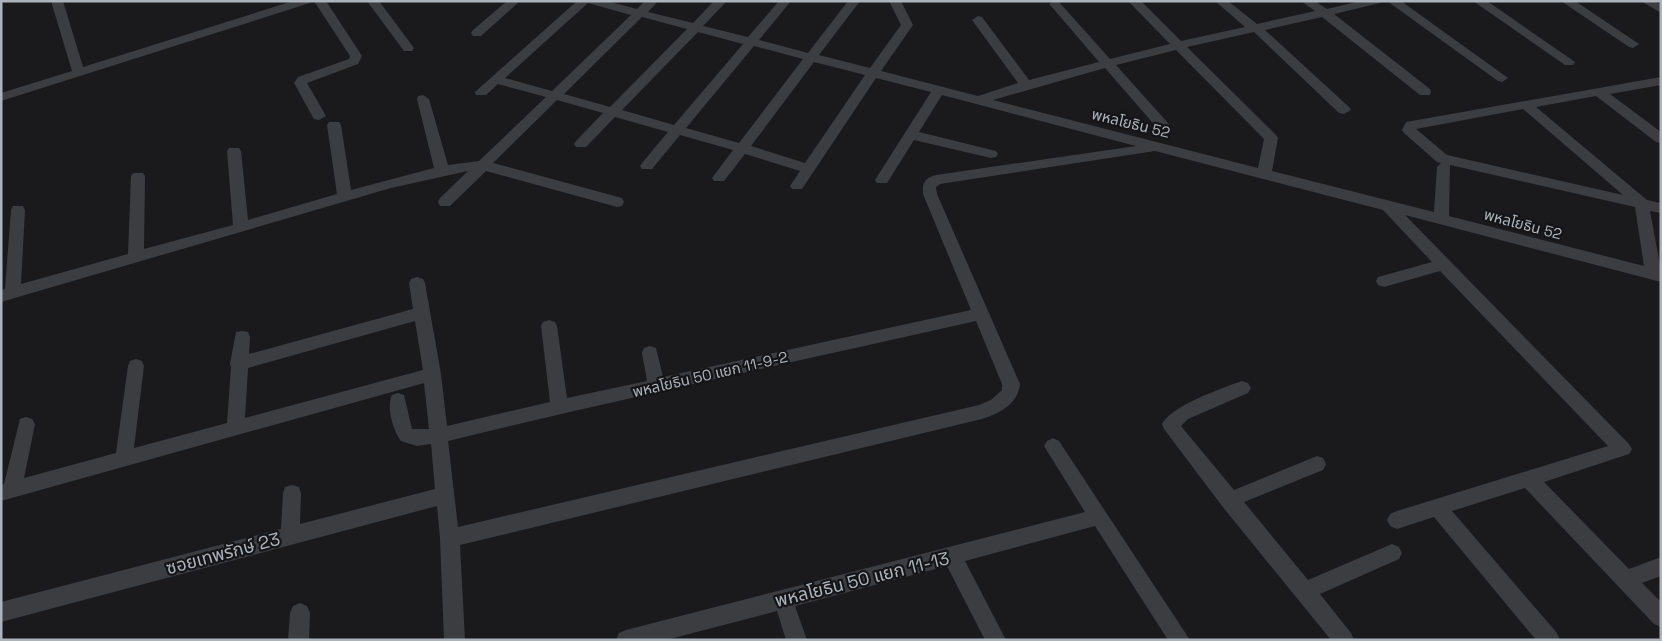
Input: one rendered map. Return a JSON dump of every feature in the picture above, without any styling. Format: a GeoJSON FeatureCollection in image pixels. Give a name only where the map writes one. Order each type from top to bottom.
{"type":"FeatureCollection","features":[{"type":"Feature","properties":{"kind":"street"},"geometry":{"type":"LineString","coordinates":[[57,1],[78,73]]}},
{"type":"Feature","properties":{"kind":"street"},"geometry":{"type":"LineString","coordinates":[[1,97],[306,1]]}},
{"type":"Feature","properties":{"kind":"street"},"geometry":{"type":"LineString","coordinates":[[373,1],[408,48]]}},
{"type":"Feature","properties":{"kind":"street"},"geometry":{"type":"LineString","coordinates":[[477,33],[514,1]]}},
{"type":"Feature","properties":{"kind":"street"},"geometry":{"type":"LineString","coordinates":[[481,92],[584,1]]}},
{"type":"Feature","properties":{"kind":"street","name":"พหลโยธิน 52"},"geometry":{"type":"LineString","coordinates":[[592,1],[1657,275]]}},
{"type":"Feature","properties":{"kind":"street"},"geometry":{"type":"LineString","coordinates":[[445,202],[652,1]]}},
{"type":"Feature","properties":{"kind":"street"},"geometry":{"type":"LineString","coordinates":[[581,144],[697,28],[721,1]]}},
{"type":"Feature","properties":{"kind":"street"},"geometry":{"type":"LineString","coordinates":[[648,166],[785,1]]}},
{"type":"Feature","properties":{"kind":"street"},"geometry":{"type":"LineString","coordinates":[[719,178],[854,1]]}},
{"type":"Feature","properties":{"kind":"street"},"geometry":{"type":"LineString","coordinates":[[797,186],[872,73],[907,25],[895,1]]}},
{"type":"Feature","properties":{"kind":"street"},"geometry":{"type":"LineString","coordinates":[[1134,1],[1271,138],[1264,174]]}},
{"type":"Feature","properties":{"kind":"street"},"geometry":{"type":"LineString","coordinates":[[1221,1],[1244,22],[1257,29],[1344,110]]}},
{"type":"Feature","properties":{"kind":"street"},"geometry":{"type":"LineString","coordinates":[[1307,1],[1425,92]]}},
{"type":"Feature","properties":{"kind":"street"},"geometry":{"type":"LineString","coordinates":[[978,100],[1026,85],[1180,46],[1376,1]]}},
{"type":"Feature","properties":{"kind":"street"},"geometry":{"type":"LineString","coordinates":[[1393,1],[1502,78]]}},
{"type":"Feature","properties":{"kind":"street"},"geometry":{"type":"LineString","coordinates":[[1479,1],[1570,62]]}},
{"type":"Feature","properties":{"kind":"street"},"geometry":{"type":"LineString","coordinates":[[1567,1],[1633,44]]}},
{"type":"Feature","properties":{"kind":"street"},"geometry":{"type":"LineString","coordinates":[[1647,1],[1661,10]]}},
{"type":"Feature","properties":{"kind":"street"},"geometry":{"type":"LineString","coordinates":[[240,30],[321,3],[356,56],[354,60],[302,80],[300,83],[319,116]]}},
{"type":"Feature","properties":{"kind":"street"},"geometry":{"type":"LineString","coordinates":[[1054,4],[1163,126]]}},
{"type":"Feature","properties":{"kind":"street"},"geometry":{"type":"LineString","coordinates":[[978,20],[1026,85]]}},
{"type":"Feature","properties":{"kind":"street"},"geometry":{"type":"LineString","coordinates":[[496,79],[810,169]]}},
{"type":"Feature","properties":{"kind":"street"},"geometry":{"type":"LineString","coordinates":[[1661,81],[1411,125],[1408,130],[1442,159],[1661,208]]}},
{"type":"Feature","properties":{"kind":"street"},"geometry":{"type":"LineString","coordinates":[[882,180],[939,90]]}},
{"type":"Feature","properties":{"kind":"street"},"geometry":{"type":"LineString","coordinates":[[1599,92],[1661,139]]}},
{"type":"Feature","properties":{"kind":"street"},"geometry":{"type":"LineString","coordinates":[[423,99],[442,171]]}},
{"type":"Feature","properties":{"kind":"street"},"geometry":{"type":"LineString","coordinates":[[1526,105],[1642,204],[1657,275]]}},
{"type":"Feature","properties":{"kind":"street"},"geometry":{"type":"LineString","coordinates":[[334,125],[345,198]]}},
{"type":"Feature","properties":{"kind":"street"},"geometry":{"type":"LineString","coordinates":[[912,135],[990,154]]}},
{"type":"Feature","properties":{"kind":"street"},"geometry":{"type":"LineString","coordinates":[[450,538],[982,412],[1005,399],[1012,388],[928,188],[936,180],[1157,146]]}},
{"type":"Feature","properties":{"kind":"street"},"geometry":{"type":"LineString","coordinates":[[234,151],[241,227]]}},
{"type":"Feature","properties":{"kind":"street"},"geometry":{"type":"LineString","coordinates":[[18,210],[7,294],[442,171],[482,165],[617,202]]}},
{"type":"Feature","properties":{"kind":"street"},"geometry":{"type":"LineString","coordinates":[[1441,219],[1444,167]]}},
{"type":"Feature","properties":{"kind":"street"},"geometry":{"type":"LineString","coordinates":[[136,258],[138,176]]}},
{"type":"Feature","properties":{"kind":"street"},"geometry":{"type":"LineString","coordinates":[[1386,204],[1443,265],[1624,449],[1397,520]]}},
{"type":"Feature","properties":{"kind":"street"},"geometry":{"type":"LineString","coordinates":[[1384,281],[1443,265]]}},
{"type":"Feature","properties":{"kind":"street"},"geometry":{"type":"LineString","coordinates":[[417,284],[432,374],[450,538],[454,640]]}},
{"type":"Feature","properties":{"kind":"street"},"geometry":{"type":"LineString","coordinates":[[238,364],[422,313]]}},
{"type":"Feature","properties":{"kind":"street","name":"พหลโยธิน 50 แยก 11-9-2"},"geometry":{"type":"LineString","coordinates":[[398,400],[404,432],[407,436],[417,438],[438,436],[559,407],[657,387],[982,314]]}},
{"type":"Feature","properties":{"kind":"street"},"geometry":{"type":"LineString","coordinates":[[550,326],[559,407]]}},
{"type":"Feature","properties":{"kind":"street"},"geometry":{"type":"LineString","coordinates":[[235,429],[238,364],[242,337]]}},
{"type":"Feature","properties":{"kind":"street"},"geometry":{"type":"LineString","coordinates":[[650,353],[657,387]]}},
{"type":"Feature","properties":{"kind":"street"},"geometry":{"type":"LineString","coordinates":[[124,459],[136,366]]}},
{"type":"Feature","properties":{"kind":"street"},"geometry":{"type":"LineString","coordinates":[[7,492],[432,374]]}},
{"type":"Feature","properties":{"kind":"street"},"geometry":{"type":"LineString","coordinates":[[1242,388],[1182,414],[1172,424],[1173,429],[1344,640]]}},
{"type":"Feature","properties":{"kind":"street"},"geometry":{"type":"LineString","coordinates":[[7,492],[26,424]]}},
{"type":"Feature","properties":{"kind":"street"},"geometry":{"type":"LineString","coordinates":[[1052,446],[1180,640]]}},
{"type":"Feature","properties":{"kind":"street"},"geometry":{"type":"LineString","coordinates":[[1229,500],[1317,464]]}},
{"type":"Feature","properties":{"kind":"street"},"geometry":{"type":"LineString","coordinates":[[1529,479],[1661,617]]}},
{"type":"Feature","properties":{"kind":"street"},"geometry":{"type":"LineString","coordinates":[[290,536],[292,493]]}},
{"type":"Feature","properties":{"kind":"street","name":"ซอยเทพรักษ์ 23"},"geometry":{"type":"LineString","coordinates":[[1,612],[445,495]]}},
{"type":"Feature","properties":{"kind":"street"},"geometry":{"type":"LineString","coordinates":[[1437,508],[1550,640]]}},
{"type":"Feature","properties":{"kind":"street","name":"พหลโยธิน 50 แยก 11-13"},"geometry":{"type":"LineString","coordinates":[[626,640],[1098,517]]}},
{"type":"Feature","properties":{"kind":"street"},"geometry":{"type":"LineString","coordinates":[[1305,591],[1392,553]]}},
{"type":"Feature","properties":{"kind":"street"},"geometry":{"type":"LineString","coordinates":[[952,556],[996,640]]}},
{"type":"Feature","properties":{"kind":"street"},"geometry":{"type":"LineString","coordinates":[[1626,580],[1661,566]]}},
{"type":"Feature","properties":{"kind":"street"},"geometry":{"type":"LineString","coordinates":[[784,599],[797,640]]}},
{"type":"Feature","properties":{"kind":"street"},"geometry":{"type":"LineString","coordinates":[[298,640],[300,613]]}}]}
